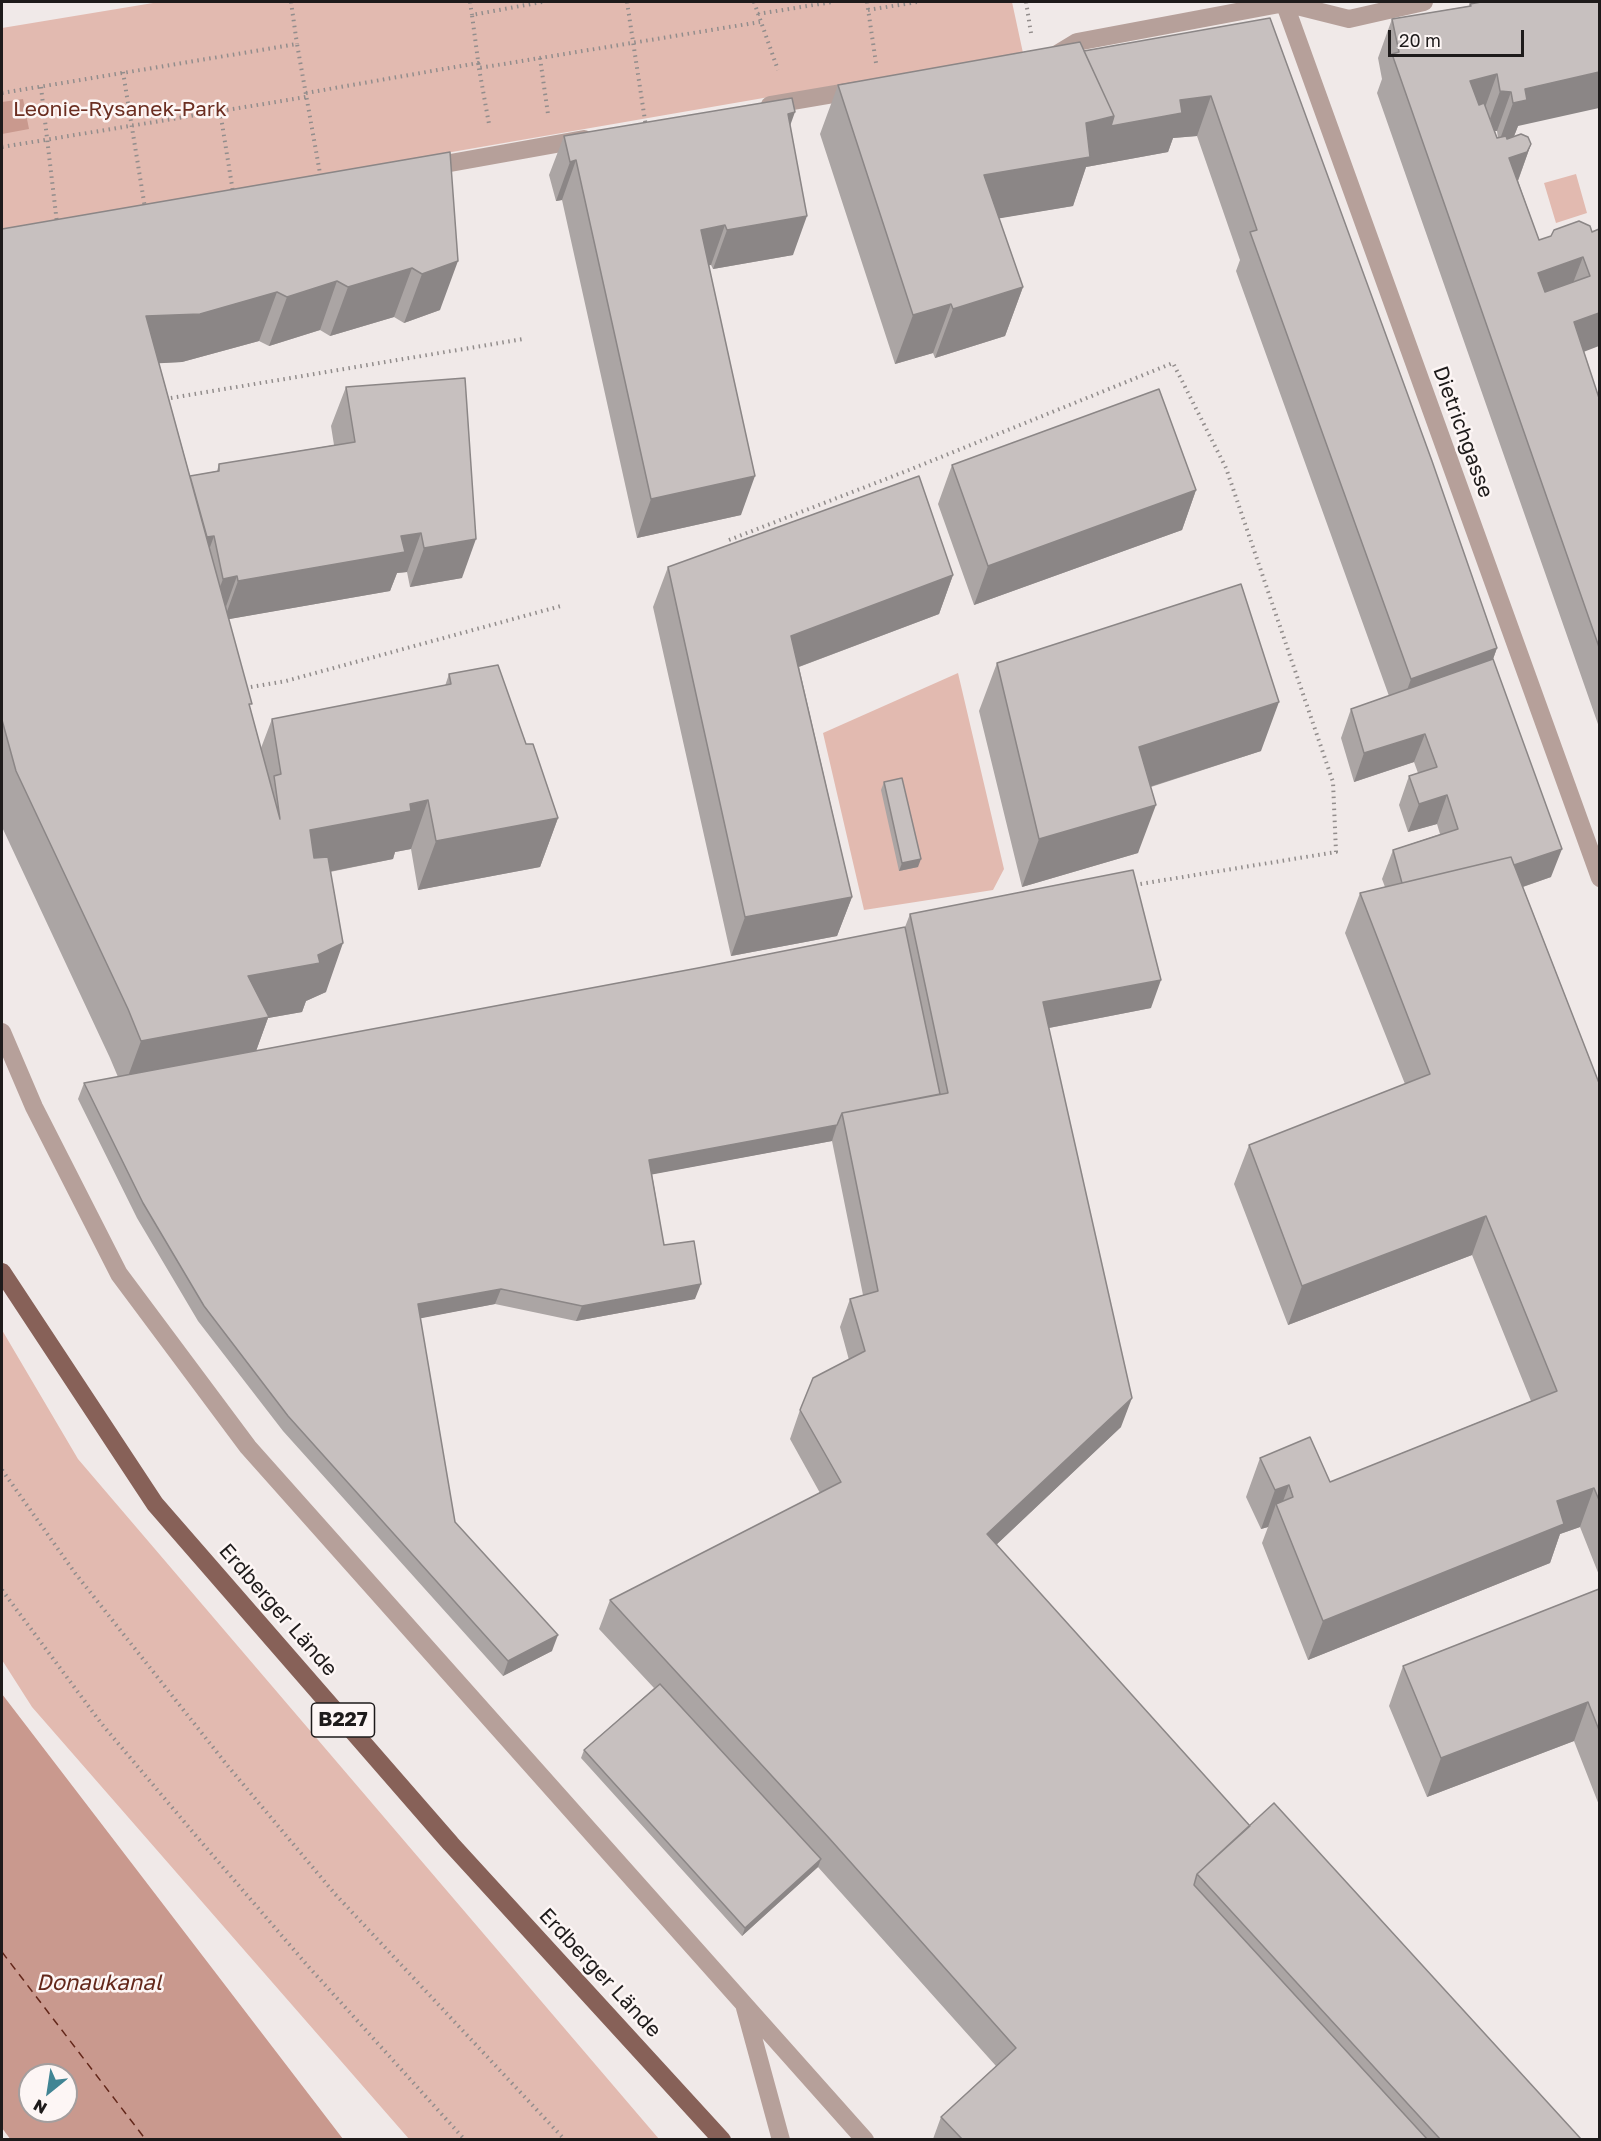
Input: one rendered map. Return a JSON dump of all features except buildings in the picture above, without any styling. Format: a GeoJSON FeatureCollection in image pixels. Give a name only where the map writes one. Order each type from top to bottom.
{"type":"FeatureCollection","features":[{"type":"Feature","properties":{"kind":"main road","name":"Erdberger Lände"},"geometry":{"type":"LineString","coordinates":[[2,1272],[155,1504],[451,1844],[722,2139]]}},
{"type":"Feature","properties":{"kind":"street"},"geometry":{"type":"LineString","coordinates":[[1036,60],[1051,58],[1077,42],[1284,2],[1349,19],[1424,2]]}},
{"type":"Feature","properties":{"kind":"street","name":"Dietrichgasse"},"geometry":{"type":"LineString","coordinates":[[1284,2],[1599,878]]}},
{"type":"Feature","properties":{"kind":"street"},"geometry":{"type":"LineString","coordinates":[[756,107],[880,87]]}},
{"type":"Feature","properties":{"kind":"street"},"geometry":{"type":"LineString","coordinates":[[414,169],[646,128]]}},
{"type":"Feature","properties":{"kind":"street"},"geometry":{"type":"LineString","coordinates":[[2,1032],[34,1107],[119,1274],[248,1447],[865,2139]]}},
{"type":"Feature","properties":{"kind":"street"},"geometry":{"type":"LineString","coordinates":[[744,2004],[781,2139]]}},
{"type":"Feature","properties":{"kind":"path"},"geometry":{"type":"LineString","coordinates":[[291,2],[322,186]]}},
{"type":"Feature","properties":{"kind":"path"},"geometry":{"type":"LineString","coordinates":[[470,2],[478,66],[494,154]]}},
{"type":"Feature","properties":{"kind":"path"},"geometry":{"type":"LineString","coordinates":[[472,15],[542,2]]}},
{"type":"Feature","properties":{"kind":"path"},"geometry":{"type":"LineString","coordinates":[[627,2],[646,128]]}},
{"type":"Feature","properties":{"kind":"path"},"geometry":{"type":"LineString","coordinates":[[754,2],[789,101]]}},
{"type":"Feature","properties":{"kind":"path"},"geometry":{"type":"LineString","coordinates":[[758,14],[832,2]]}},
{"type":"Feature","properties":{"kind":"path"},"geometry":{"type":"LineString","coordinates":[[867,2],[880,87]]}},
{"type":"Feature","properties":{"kind":"path"},"geometry":{"type":"LineString","coordinates":[[868,10],[918,2]]}},
{"type":"Feature","properties":{"kind":"path"},"geometry":{"type":"LineString","coordinates":[[2,147],[48,141],[478,66],[760,22]]}},
{"type":"Feature","properties":{"kind":"path"},"geometry":{"type":"LineString","coordinates":[[2,93],[297,44]]}},
{"type":"Feature","properties":{"kind":"path"},"geometry":{"type":"LineString","coordinates":[[540,58],[552,144]]}},
{"type":"Feature","properties":{"kind":"path"},"geometry":{"type":"LineString","coordinates":[[123,72],[147,218]]}},
{"type":"Feature","properties":{"kind":"path"},"geometry":{"type":"LineString","coordinates":[[41,87],[58,234]]}},
{"type":"Feature","properties":{"kind":"path"},"geometry":{"type":"LineString","coordinates":[[220,111],[234,202]]}},
{"type":"Feature","properties":{"kind":"path"},"geometry":{"type":"LineString","coordinates":[[158,400],[523,339]]}},
{"type":"Feature","properties":{"kind":"path"},"geometry":{"type":"LineString","coordinates":[[729,540],[1173,363],[1226,468],[1333,782],[1336,852],[1126,886]]}},
{"type":"Feature","properties":{"kind":"path"},"geometry":{"type":"LineString","coordinates":[[240,688],[286,681],[561,606]]}},
{"type":"Feature","properties":{"kind":"path"},"geometry":{"type":"LineString","coordinates":[[2,1470],[75,1573],[226,1765],[335,1894],[566,2139]]}},
{"type":"Feature","properties":{"kind":"path"},"geometry":{"type":"LineString","coordinates":[[2,1590],[101,1723],[197,1837],[307,1965],[465,2139]]}},
{"type":"Feature","properties":{"kind":"green space","name":"Leonie-Rysanek-Park"},"geometry":{"type":"Polygon","coordinates":[[[159,2],[1012,2],[1023,53],[2,230],[2,28],[159,2]]]}},
{"type":"Feature","properties":{"kind":"green space"},"geometry":{"type":"Polygon","coordinates":[[[1576,174],[1587,213],[1556,223],[1544,183],[1576,174]]]}},
{"type":"Feature","properties":{"kind":"green space"},"geometry":{"type":"Polygon","coordinates":[[[958,673],[1004,869],[993,890],[864,910],[823,733],[958,673]]]}},
{"type":"Feature","properties":{"kind":"green space"},"geometry":{"type":"Polygon","coordinates":[[[2,1330],[78,1459],[659,2139],[409,2139],[32,1707],[2,1660],[2,1330]]]}},
{"type":"Feature","properties":{"kind":"water"},"geometry":{"type":"Polygon","coordinates":[[[23,99],[29,129],[2,134],[2,102],[23,99]]]}},
{"type":"Feature","properties":{"kind":"water","name":"Donaukanal"},"geometry":{"type":"Polygon","coordinates":[[[2,1694],[343,2139],[11,2140],[2,2128],[2,1694]]]}},
{"type":"Feature","properties":{"kind":"ferry route"},"geometry":{"type":"LineString","coordinates":[[2,1952],[146,2140]]}}]}
